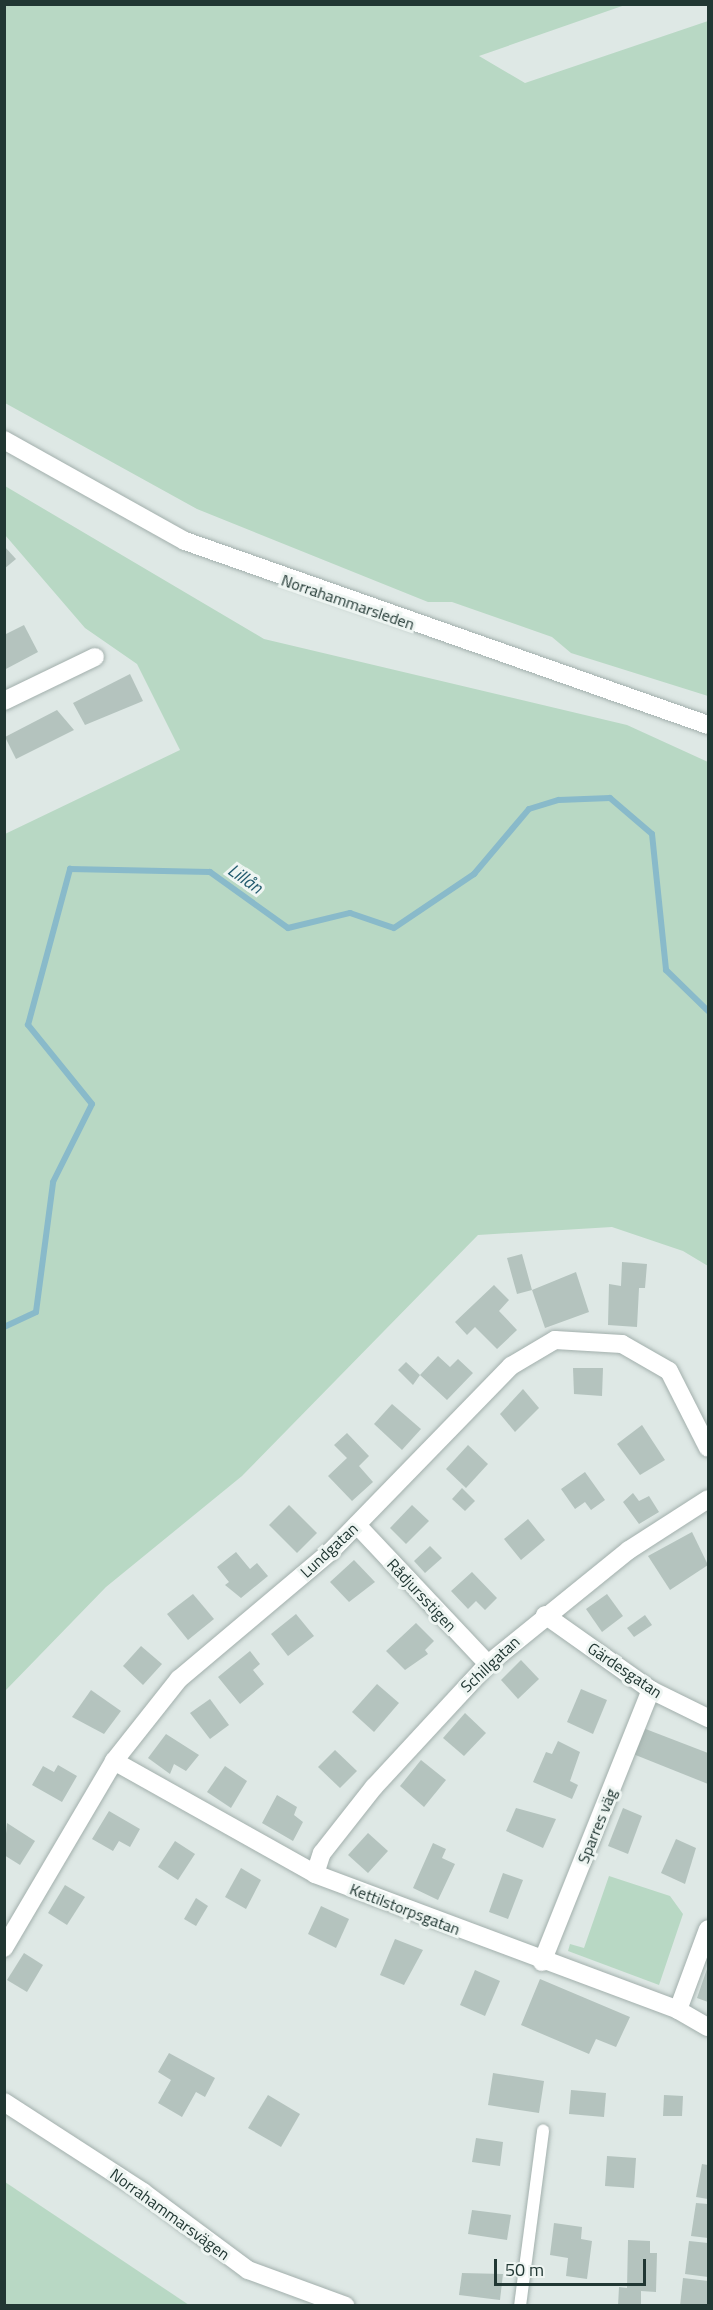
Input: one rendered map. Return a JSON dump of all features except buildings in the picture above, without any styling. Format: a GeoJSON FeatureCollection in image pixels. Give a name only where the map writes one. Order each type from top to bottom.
{"type":"FeatureCollection","features":[{"type":"Feature","properties":{"kind":"street","name":"Norrahammarsleden"},"geometry":{"type":"LineString","coordinates":[[4,440],[185,541],[708,725]]}},
{"type":"Feature","properties":{"kind":"street"},"geometry":{"type":"LineString","coordinates":[[4,701],[95,657]]}},
{"type":"Feature","properties":{"kind":"street","name":"Lundgatan"},"geometry":{"type":"LineString","coordinates":[[4,1948],[114,1761],[179,1679],[357,1525],[511,1366],[555,1340],[622,1344],[669,1371],[708,1448]]}},
{"type":"Feature","properties":{"kind":"street","name":"Schillgatan"},"geometry":{"type":"LineString","coordinates":[[315,1874],[322,1853],[374,1787],[488,1664],[545,1615],[708,1499]]}},
{"type":"Feature","properties":{"kind":"street","name":"Rådjursstigen"},"geometry":{"type":"LineString","coordinates":[[357,1525],[488,1664]]}},
{"type":"Feature","properties":{"kind":"street","name":"Gärdesgatan"},"geometry":{"type":"LineString","coordinates":[[545,1615],[651,1690],[708,1718]]}},
{"type":"Feature","properties":{"kind":"street","name":"Sparres väg"},"geometry":{"type":"LineString","coordinates":[[542,1962],[651,1690]]}},
{"type":"Feature","properties":{"kind":"street","name":"Kettilstorpsgatan"},"geometry":{"type":"LineString","coordinates":[[114,1761],[315,1874],[542,1962],[678,2010],[708,2027]]}},
{"type":"Feature","properties":{"kind":"street"},"geometry":{"type":"LineString","coordinates":[[678,2010],[708,1929]]}},
{"type":"Feature","properties":{"kind":"street","name":"Norrahammarsvägen"},"geometry":{"type":"LineString","coordinates":[[4,2102],[143,2192],[248,2270],[346,2306]]}},
{"type":"Feature","properties":{"kind":"lane"},"geometry":{"type":"LineString","coordinates":[[520,2306],[543,2131]]}},
{"type":"Feature","properties":{"kind":"green space"},"geometry":{"type":"Polygon","coordinates":[[[4,5],[625,5],[479,56],[525,83],[708,21],[708,696],[571,653],[552,637],[452,602],[428,602],[197,509],[5,403],[4,5]]]}},
{"type":"Feature","properties":{"kind":"green space"},"geometry":{"type":"Polygon","coordinates":[[[5,486],[264,639],[627,725],[708,762],[708,1266],[683,1251],[612,1227],[478,1235],[242,1476],[106,1587],[5,1691],[5,834],[180,750],[137,664],[85,628],[5,535],[5,486]]]}},
{"type":"Feature","properties":{"kind":"green space"},"geometry":{"type":"Polygon","coordinates":[[[609,1876],[670,1896],[683,1914],[659,1985],[568,1951],[570,1944],[584,1948],[609,1876]]]}},
{"type":"Feature","properties":{"kind":"green space"},"geometry":{"type":"Polygon","coordinates":[[[5,2182],[189,2305],[5,2305],[5,2182]]]}},
{"type":"Feature","properties":{"kind":"waterway","name":"Lillån"},"geometry":{"type":"LineString","coordinates":[[4,1327],[36,1312],[53,1182],[92,1104],[28,1025],[70,869],[210,872],[288,928],[350,913],[394,928],[474,874],[529,809],[559,800],[610,798],[652,834],[666,970],[708,1011]]}}]}
